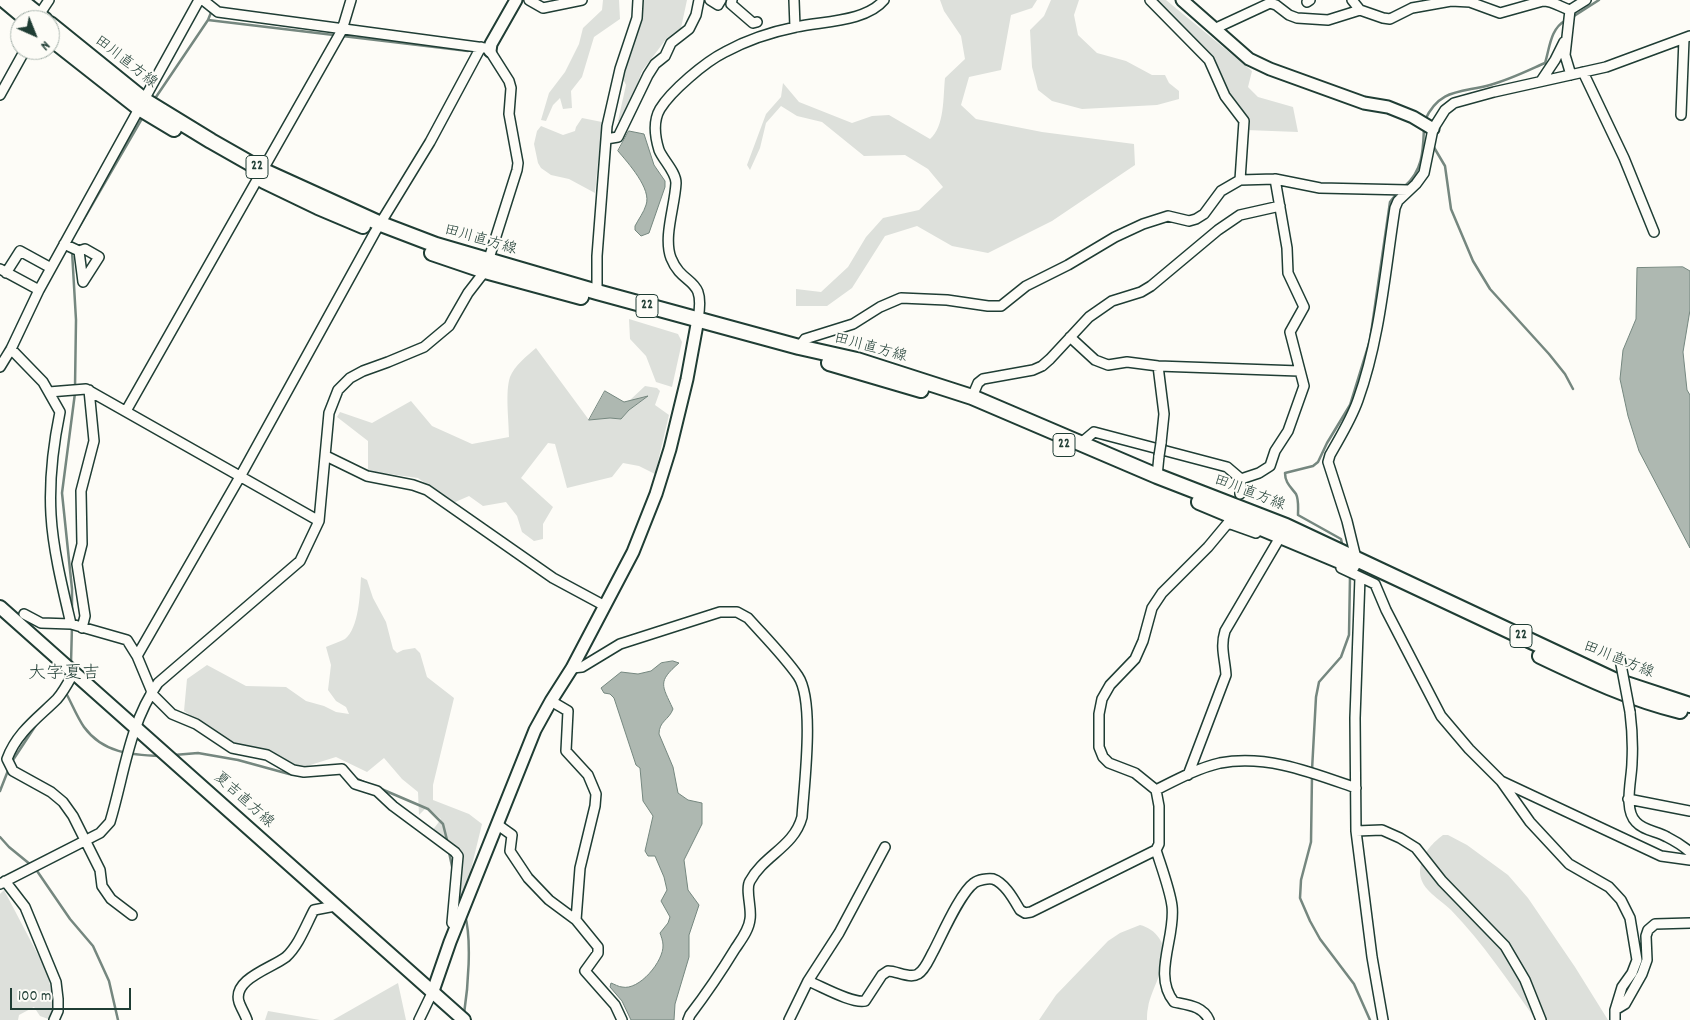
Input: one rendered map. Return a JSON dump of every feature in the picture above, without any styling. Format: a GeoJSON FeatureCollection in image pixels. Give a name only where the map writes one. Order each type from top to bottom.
{"type":"FeatureCollection","features":[{"type":"Feature","properties":{"kind":"main road","name":"田川直方線"},"geometry":{"type":"LineString","coordinates":[[4,0],[22,10]]}},
{"type":"Feature","properties":{"kind":"main road","name":"田川直方線"},"geometry":{"type":"LineString","coordinates":[[20,0],[30,10]]}},
{"type":"Feature","properties":{"kind":"main road","name":"田川直方線"},"geometry":{"type":"LineString","coordinates":[[60,37],[141,104]]}},
{"type":"Feature","properties":{"kind":"main road","name":"田川直方線"},"geometry":{"type":"LineString","coordinates":[[60,45],[141,104],[318,207],[378,228],[436,245],[487,266],[697,324],[960,402],[1357,568],[1617,692],[1654,705],[1690,714]]}},
{"type":"Feature","properties":{"kind":"main road","name":"田川直方線"},"geometry":{"type":"LineString","coordinates":[[487,266],[597,292],[697,324],[857,360],[972,397],[1157,476],[1286,526],[1614,680],[1690,705]]}},
{"type":"Feature","properties":{"kind":"main road","name":"夏吉直方線"},"geometry":{"type":"LineString","coordinates":[[0,607],[464,1020]]}},
{"type":"Feature","properties":{"kind":"street"},"geometry":{"type":"LineString","coordinates":[[126,411],[342,30],[351,0]]}},
{"type":"Feature","properties":{"kind":"street"},"geometry":{"type":"LineString","coordinates":[[137,656],[241,476],[378,228],[516,0]]}},
{"type":"Feature","properties":{"kind":"street"},"geometry":{"type":"LineString","coordinates":[[529,0],[543,8],[582,0]]}},
{"type":"Feature","properties":{"kind":"street"},"geometry":{"type":"LineString","coordinates":[[597,292],[597,256],[607,126],[620,69],[637,18],[638,0]]}},
{"type":"Feature","properties":{"kind":"street"},"geometry":{"type":"LineString","coordinates":[[606,138],[618,138],[655,64],[665,56],[671,43],[689,29],[696,15],[699,0]]}},
{"type":"Feature","properties":{"kind":"street"},"geometry":{"type":"LineString","coordinates":[[710,0],[718,5],[721,0]]}},
{"type":"Feature","properties":{"kind":"street"},"geometry":{"type":"LineString","coordinates":[[732,0],[731,4],[753,23],[757,22]]}},
{"type":"Feature","properties":{"kind":"street"},"geometry":{"type":"LineString","coordinates":[[794,0],[795,27]]}},
{"type":"Feature","properties":{"kind":"street"},"geometry":{"type":"LineString","coordinates":[[419,1020],[433,991],[456,927],[536,730],[551,701],[572,668],[633,552],[656,494],[670,449],[687,378],[700,303],[698,289],[680,271],[672,259],[668,243],[675,201],[676,180],[660,150],[655,131],[659,111],[671,95],[713,58],[746,41],[795,27],[865,15],[884,0]]}},
{"type":"Feature","properties":{"kind":"street"},"geometry":{"type":"LineString","coordinates":[[1150,0],[1210,60],[1225,96],[1244,121],[1240,180]]}},
{"type":"Feature","properties":{"kind":"street"},"geometry":{"type":"LineString","coordinates":[[1182,0],[1249,59],[1270,70],[1364,103],[1388,107],[1427,126]]}},
{"type":"Feature","properties":{"kind":"street"},"geometry":{"type":"LineString","coordinates":[[1352,0],[1360,10],[1382,18],[1390,18],[1412,8],[1432,2],[1451,1],[1470,2],[1500,13],[1543,0],[1550,1],[1570,11]]}},
{"type":"Feature","properties":{"kind":"street"},"geometry":{"type":"LineString","coordinates":[[1571,75],[1565,55],[1570,11],[1586,0]]}},
{"type":"Feature","properties":{"kind":"street"},"geometry":{"type":"LineString","coordinates":[[0,367],[11,349],[38,290],[141,104],[205,1],[218,12],[487,49],[509,81],[512,88],[509,114],[518,163],[487,266],[468,292],[449,326],[424,347],[363,371],[350,378],[338,390],[329,412],[319,521],[300,561],[158,684],[152,692],[136,727],[110,822],[100,833],[2,882],[25,907],[56,982],[58,1011],[54,1020]]}},
{"type":"Feature","properties":{"kind":"street"},"geometry":{"type":"LineString","coordinates":[[1214,29],[1264,3],[1276,5],[1289,15],[1297,18],[1328,20],[1360,10]]}},
{"type":"Feature","properties":{"kind":"street"},"geometry":{"type":"LineString","coordinates":[[1541,81],[1555,60],[1567,35]]}},
{"type":"Feature","properties":{"kind":"street"},"geometry":{"type":"LineString","coordinates":[[1356,558],[1347,521],[1328,462],[1353,413],[1368,368],[1375,342],[1395,208],[1398,201],[1416,184],[1424,173],[1427,126],[1454,103],[1606,67],[1687,37],[1681,115]]}},
{"type":"Feature","properties":{"kind":"street"},"geometry":{"type":"LineString","coordinates":[[0,95],[19,60]]}},
{"type":"Feature","properties":{"kind":"street"},"geometry":{"type":"LineString","coordinates":[[1583,72],[1624,158],[1654,232]]}},
{"type":"Feature","properties":{"kind":"street"},"geometry":{"type":"LineString","coordinates":[[1241,478],[1259,473],[1270,466],[1275,452],[1288,432],[1304,386],[1290,332],[1304,307],[1288,273],[1287,248],[1275,179]]}},
{"type":"Feature","properties":{"kind":"street"},"geometry":{"type":"LineString","coordinates":[[799,347],[805,339],[853,324],[880,307],[901,298],[947,300],[1001,306],[1026,286],[1068,265],[1115,237],[1143,224],[1168,216],[1189,221],[1196,219],[1204,214],[1220,191],[1240,180],[1275,179],[1320,188],[1408,190]]}},
{"type":"Feature","properties":{"kind":"street"},"geometry":{"type":"LineString","coordinates":[[972,397],[978,383],[984,379],[1033,370],[1042,366],[1050,360],[1089,317],[1112,301],[1141,292],[1151,286],[1218,230],[1240,215],[1280,206]]}},
{"type":"Feature","properties":{"kind":"street"},"geometry":{"type":"LineString","coordinates":[[64,244],[80,251]]}},
{"type":"Feature","properties":{"kind":"street"},"geometry":{"type":"LineString","coordinates":[[38,290],[3,271],[20,251],[51,268]]}},
{"type":"Feature","properties":{"kind":"street"},"geometry":{"type":"LineString","coordinates":[[1070,337],[1095,360],[1108,365],[1127,362],[1158,366],[1299,371]]}},
{"type":"Feature","properties":{"kind":"street"},"geometry":{"type":"LineString","coordinates":[[11,349],[43,382],[60,412],[51,474],[51,517],[61,580],[71,624]]}},
{"type":"Feature","properties":{"kind":"street"},"geometry":{"type":"LineString","coordinates":[[1157,476],[1164,414],[1158,366]]}},
{"type":"Feature","properties":{"kind":"street"},"geometry":{"type":"LineString","coordinates":[[50,392],[86,388],[319,521]]}},
{"type":"Feature","properties":{"kind":"street"},"geometry":{"type":"LineString","coordinates":[[82,628],[85,616],[77,564],[82,544],[81,491],[94,441],[89,390]]}},
{"type":"Feature","properties":{"kind":"street"},"geometry":{"type":"LineString","coordinates":[[1081,443],[1094,432],[1227,467],[1241,478]]}},
{"type":"Feature","properties":{"kind":"street"},"geometry":{"type":"LineString","coordinates":[[326,456],[367,476],[413,485],[427,490],[553,578],[605,606]]}},
{"type":"Feature","properties":{"kind":"street"},"geometry":{"type":"LineString","coordinates":[[1240,494],[1241,478]]}},
{"type":"Feature","properties":{"kind":"street"},"geometry":{"type":"LineString","coordinates":[[1209,1020],[1206,1013],[1199,1009],[1174,1002],[1165,987],[1172,906],[1156,850],[1158,844],[1159,806],[1156,790],[1136,773],[1109,762],[1103,757],[1099,747],[1098,714],[1102,699],[1110,686],[1135,660],[1144,641],[1152,608],[1162,593],[1208,547],[1229,520],[1279,540],[1375,584],[1386,610],[1441,716],[1469,749],[1501,781],[1530,822],[1569,864],[1609,887],[1621,900],[1630,918],[1637,960],[1632,973],[1622,987],[1615,1010],[1615,1020]]}},
{"type":"Feature","properties":{"kind":"street"},"geometry":{"type":"LineString","coordinates":[[1188,775],[1226,676],[1222,652],[1222,641],[1225,631],[1279,540]]}},
{"type":"Feature","properties":{"kind":"street"},"geometry":{"type":"LineString","coordinates":[[1360,577],[1356,718],[1356,830],[1372,957],[1383,1020]]}},
{"type":"Feature","properties":{"kind":"street"},"geometry":{"type":"LineString","coordinates":[[572,668],[582,667],[620,644],[720,612],[737,612],[748,618],[799,677],[804,691],[808,733],[802,817],[798,829],[790,840],[761,866],[748,883],[751,918],[748,929],[713,985],[688,1020]]}},
{"type":"Feature","properties":{"kind":"street"},"geometry":{"type":"LineString","coordinates":[[24,614],[41,623],[71,624],[127,640],[137,656],[152,692],[172,714],[196,724],[232,748],[267,755],[298,771],[342,769],[355,784],[377,791],[393,806],[458,856],[452,923],[456,927]]}},
{"type":"Feature","properties":{"kind":"street"},"geometry":{"type":"LineString","coordinates":[[1619,654],[1632,731],[1632,764],[1628,799],[1631,815],[1636,823],[1646,829],[1667,836],[1690,852]]}},
{"type":"Feature","properties":{"kind":"street"},"geometry":{"type":"LineString","coordinates":[[74,672],[58,698],[29,724],[4,760],[13,771],[51,792],[63,802],[73,816],[100,870],[102,886],[111,899],[132,915]]}},
{"type":"Feature","properties":{"kind":"street"},"geometry":{"type":"LineString","coordinates":[[551,701],[568,711],[566,751],[588,775],[596,794],[595,806],[580,868],[576,920]]}},
{"type":"Feature","properties":{"kind":"street"},"geometry":{"type":"LineString","coordinates":[[1156,790],[1220,763],[1254,761],[1284,764],[1356,788]]}},
{"type":"Feature","properties":{"kind":"street"},"geometry":{"type":"LineString","coordinates":[[1501,781],[1661,856],[1690,860]]}},
{"type":"Feature","properties":{"kind":"street"},"geometry":{"type":"LineString","coordinates":[[1628,799],[1690,811]]}},
{"type":"Feature","properties":{"kind":"street"},"geometry":{"type":"LineString","coordinates":[[498,825],[512,835],[510,851],[528,878],[549,900],[576,920],[598,947],[598,953],[585,971],[615,1005],[622,1020]]}},
{"type":"Feature","properties":{"kind":"street"},"geometry":{"type":"LineString","coordinates":[[1356,830],[1382,830],[1416,848],[1442,881],[1505,946],[1525,980],[1541,1020]]}},
{"type":"Feature","properties":{"kind":"street"},"geometry":{"type":"LineString","coordinates":[[789,1020],[808,980],[839,932],[885,847]]}},
{"type":"Feature","properties":{"kind":"street"},"geometry":{"type":"LineString","coordinates":[[808,980],[851,999],[860,1002],[865,1001],[882,975],[888,971],[914,976],[919,974],[928,962],[964,896],[974,883],[993,879],[1003,887],[1020,910],[1025,913],[1031,912],[1156,850]]}},
{"type":"Feature","properties":{"kind":"street"},"geometry":{"type":"LineString","coordinates":[[248,1020],[238,1001],[239,991],[246,981],[286,956],[296,944],[314,910],[336,906]]}},
{"type":"Feature","properties":{"kind":"street"},"geometry":{"type":"LineString","coordinates":[[1615,1010],[1625,1004],[1642,974],[1647,960],[1646,936],[1648,930],[1654,924],[1690,923]]}},
{"type":"Feature","properties":{"kind":"shaded area"},"geometry":{"type":"Polygon","coordinates":[[[603,0],[619,0],[620,19],[594,37],[582,77],[571,91],[572,108],[563,109],[560,98],[553,105],[546,121],[541,120],[549,93],[565,72],[579,44],[583,28],[602,10],[603,0]]]}},
{"type":"Feature","properties":{"kind":"shaded area"},"geometry":{"type":"Polygon","coordinates":[[[641,0],[687,0],[681,28],[667,38],[642,71],[623,123],[618,121],[626,85],[621,75],[641,0]]]}},
{"type":"Feature","properties":{"kind":"shaded area"},"geometry":{"type":"Polygon","coordinates":[[[940,0],[1037,0],[1032,8],[1011,15],[1001,70],[969,77],[961,105],[976,119],[1042,132],[1134,144],[1135,165],[1052,221],[988,253],[952,246],[917,226],[885,236],[852,288],[827,306],[796,306],[796,289],[821,292],[848,267],[866,237],[883,218],[919,210],[943,187],[928,169],[905,155],[864,156],[822,122],[797,116],[781,106],[766,123],[760,148],[750,170],[747,165],[766,114],[781,97],[783,83],[799,102],[852,123],[872,116],[889,115],[930,139],[941,119],[945,78],[965,59],[961,36],[944,11],[940,0]]]}},
{"type":"Feature","properties":{"kind":"shaded area"},"geometry":{"type":"Polygon","coordinates":[[[1051,0],[1079,0],[1074,15],[1078,35],[1097,53],[1126,61],[1152,75],[1165,75],[1169,83],[1179,91],[1179,99],[1157,105],[1082,109],[1052,101],[1038,90],[1032,67],[1030,30],[1044,16],[1051,0]]]}},
{"type":"Feature","properties":{"kind":"shaded area"},"geometry":{"type":"Polygon","coordinates":[[[1153,0],[1166,0],[1252,71],[1248,87],[1258,97],[1293,107],[1298,132],[1246,130],[1226,91],[1212,57],[1153,0]]]}},
{"type":"Feature","properties":{"kind":"shaded area"},"geometry":{"type":"Polygon","coordinates":[[[582,118],[602,122],[595,193],[569,179],[551,175],[541,168],[534,144],[537,131],[541,126],[563,135],[575,131],[582,118]]]}},
{"type":"Feature","properties":{"kind":"shaded area"},"geometry":{"type":"Polygon","coordinates":[[[629,131],[644,134],[654,165],[665,181],[665,187],[649,233],[641,236],[635,230],[635,226],[646,205],[646,192],[638,176],[618,151],[629,131]]]}},
{"type":"Feature","properties":{"kind":"shaded area"},"geometry":{"type":"Polygon","coordinates":[[[1683,267],[1690,271],[1690,310],[1683,352],[1687,390],[1690,395],[1690,548],[1639,451],[1628,416],[1620,379],[1623,350],[1636,319],[1637,268],[1683,267]]]}},
{"type":"Feature","properties":{"kind":"shaded area"},"geometry":{"type":"Polygon","coordinates":[[[629,319],[678,334],[682,342],[672,387],[656,382],[646,356],[630,339],[629,319]]]}},
{"type":"Feature","properties":{"kind":"shaded area"},"geometry":{"type":"Polygon","coordinates":[[[536,348],[589,420],[621,419],[629,410],[647,397],[629,401],[645,386],[657,388],[660,391],[655,405],[669,415],[655,474],[639,466],[623,463],[612,477],[567,488],[555,444],[548,443],[521,478],[553,507],[543,524],[543,539],[534,541],[522,532],[517,516],[506,502],[483,506],[469,496],[453,503],[418,478],[368,471],[368,441],[337,417],[340,412],[372,423],[411,401],[432,426],[472,444],[509,437],[507,398],[510,377],[525,357],[536,348]]]}},
{"type":"Feature","properties":{"kind":"shaded area"},"geometry":{"type":"Polygon","coordinates":[[[605,391],[624,402],[648,396],[629,410],[621,419],[589,420],[605,391]]]}},
{"type":"Feature","properties":{"kind":"shaded area"},"geometry":{"type":"Polygon","coordinates":[[[361,577],[367,580],[373,598],[386,622],[393,649],[397,653],[415,648],[420,653],[427,677],[454,698],[433,785],[433,800],[469,814],[482,824],[464,898],[456,901],[463,854],[432,831],[441,819],[427,807],[419,815],[418,792],[402,779],[384,758],[367,772],[336,757],[307,766],[291,764],[262,748],[233,745],[184,711],[187,679],[207,665],[246,686],[286,687],[306,701],[324,706],[336,712],[349,714],[346,707],[336,701],[328,690],[331,665],[326,647],[345,639],[350,634],[358,610],[361,577]]]}},
{"type":"Feature","properties":{"kind":"shaded area"},"geometry":{"type":"Polygon","coordinates":[[[673,661],[679,663],[667,675],[664,689],[673,709],[662,723],[659,734],[673,767],[678,793],[688,800],[702,803],[702,824],[684,860],[688,890],[699,905],[689,935],[689,957],[675,1004],[674,1020],[631,1020],[622,1001],[610,987],[611,983],[621,987],[629,987],[643,980],[649,974],[662,952],[663,943],[660,933],[670,917],[661,901],[667,890],[664,877],[655,856],[648,856],[645,851],[653,816],[643,801],[640,768],[636,765],[614,698],[610,694],[604,693],[601,688],[621,672],[638,674],[651,671],[661,663],[673,661]]]}},
{"type":"Feature","properties":{"kind":"shaded area"},"geometry":{"type":"Polygon","coordinates":[[[1443,835],[1448,835],[1467,845],[1508,875],[1528,898],[1608,1020],[1536,1020],[1474,936],[1451,910],[1427,889],[1421,879],[1420,867],[1424,856],[1430,846],[1443,835]]]}},
{"type":"Feature","properties":{"kind":"shaded area"},"geometry":{"type":"Polygon","coordinates":[[[4,890],[47,972],[54,1003],[51,1020],[40,1016],[34,1007],[19,1015],[18,1020],[0,1020],[0,894],[4,890]]]}},
{"type":"Feature","properties":{"kind":"shaded area"},"geometry":{"type":"Polygon","coordinates":[[[1140,925],[1151,930],[1159,938],[1163,946],[1164,955],[1163,964],[1147,1011],[1147,1020],[1039,1020],[1056,995],[1108,941],[1120,933],[1140,925]]]}},
{"type":"Feature","properties":{"kind":"shaded area"},"geometry":{"type":"Polygon","coordinates":[[[398,983],[406,1020],[333,1020],[398,983]]]}},
{"type":"Feature","properties":{"kind":"shaded area"},"geometry":{"type":"Polygon","coordinates":[[[268,1011],[320,1020],[265,1020],[268,1011]]]}},
{"type":"Feature","properties":{"kind":"waterway"},"geometry":{"type":"LineString","coordinates":[[1571,18],[1599,0]]}},
{"type":"Feature","properties":{"kind":"waterway"},"geometry":{"type":"LineString","coordinates":[[154,100],[208,20],[212,10]]}},
{"type":"Feature","properties":{"kind":"waterway"},"geometry":{"type":"LineString","coordinates":[[208,20],[468,51]]}},
{"type":"Feature","properties":{"kind":"waterway"},"geometry":{"type":"LineString","coordinates":[[1425,120],[1437,102],[1445,97],[1461,91],[1497,83],[1545,63],[1554,33],[1566,20]]}},
{"type":"Feature","properties":{"kind":"waterway"},"geometry":{"type":"LineString","coordinates":[[78,229],[144,115]]}},
{"type":"Feature","properties":{"kind":"waterway"},"geometry":{"type":"LineString","coordinates":[[1405,186],[1419,167],[1424,128]]}},
{"type":"Feature","properties":{"kind":"waterway"},"geometry":{"type":"LineString","coordinates":[[1432,144],[1445,166],[1451,209],[1473,261],[1490,289],[1549,354],[1565,374],[1573,389]]}},
{"type":"Feature","properties":{"kind":"waterway"},"geometry":{"type":"LineString","coordinates":[[1343,548],[1341,539],[1298,515],[1297,496],[1287,482],[1285,473],[1313,466],[1318,462],[1350,405],[1370,340],[1390,202],[1397,193]]}},
{"type":"Feature","properties":{"kind":"waterway"},"geometry":{"type":"LineString","coordinates":[[72,251],[76,320],[75,387]]}},
{"type":"Feature","properties":{"kind":"waterway"},"geometry":{"type":"LineString","coordinates":[[72,613],[72,589],[62,493],[75,393]]}},
{"type":"Feature","properties":{"kind":"waterway"},"geometry":{"type":"LineString","coordinates":[[1312,770],[1316,697],[1319,682],[1341,657],[1349,635],[1350,576]]}},
{"type":"Feature","properties":{"kind":"waterway"},"geometry":{"type":"LineString","coordinates":[[71,663],[72,626]]}},
{"type":"Feature","properties":{"kind":"waterway"},"geometry":{"type":"LineString","coordinates":[[66,693],[84,727],[100,742],[118,751],[139,755],[161,756]]}},
{"type":"Feature","properties":{"kind":"waterway"},"geometry":{"type":"LineString","coordinates":[[11,763],[38,722]]}},
{"type":"Feature","properties":{"kind":"waterway"},"geometry":{"type":"LineString","coordinates":[[174,755],[198,753],[238,760],[298,775]]}},
{"type":"Feature","properties":{"kind":"waterway"},"geometry":{"type":"LineString","coordinates":[[0,791],[9,768]]}},
{"type":"Feature","properties":{"kind":"waterway"},"geometry":{"type":"LineString","coordinates":[[1312,775],[1311,842],[1301,880],[1300,898],[1320,939],[1354,984],[1370,1020]]}},
{"type":"Feature","properties":{"kind":"waterway"},"geometry":{"type":"LineString","coordinates":[[355,778],[368,784]]}},
{"type":"Feature","properties":{"kind":"waterway"},"geometry":{"type":"LineString","coordinates":[[379,788],[428,809],[443,824],[448,844]]}},
{"type":"Feature","properties":{"kind":"waterway"},"geometry":{"type":"LineString","coordinates":[[0,837],[31,865]]}},
{"type":"Feature","properties":{"kind":"waterway"},"geometry":{"type":"LineString","coordinates":[[449,852],[453,871]]}},
{"type":"Feature","properties":{"kind":"waterway"},"geometry":{"type":"LineString","coordinates":[[35,868],[70,919],[93,946],[109,981],[118,1020]]}},
{"type":"Feature","properties":{"kind":"waterway"},"geometry":{"type":"LineString","coordinates":[[464,1014],[469,950],[465,915]]}},
{"type":"Feature","properties":{"kind":"district","name":"大字夏吉"},"geometry":{"type":"Point","coordinates":[64,676]}}]}
